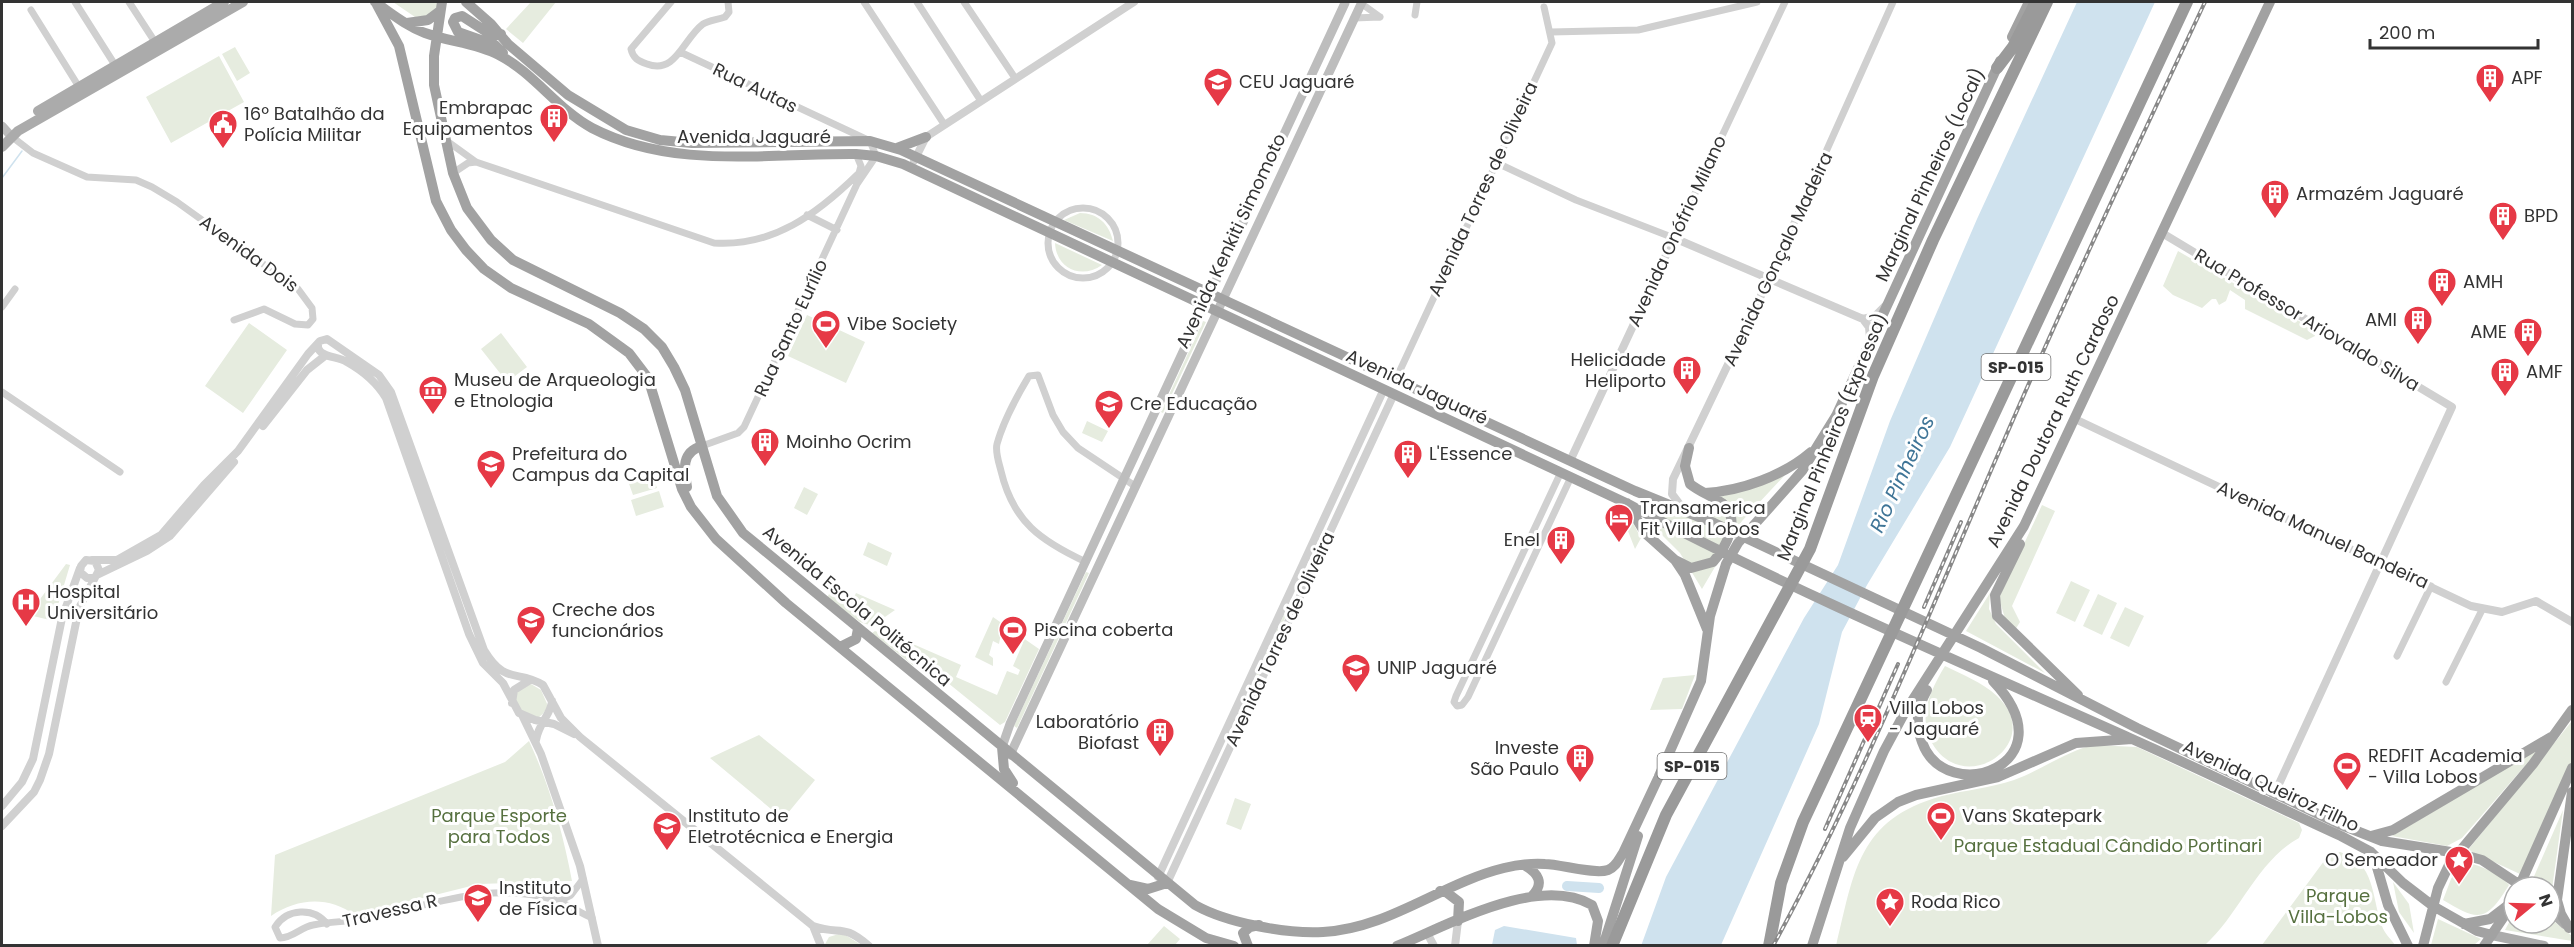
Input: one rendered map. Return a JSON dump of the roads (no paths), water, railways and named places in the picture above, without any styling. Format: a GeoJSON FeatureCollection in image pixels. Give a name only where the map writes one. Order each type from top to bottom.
{"type":"FeatureCollection","features":[{"type":"Feature","properties":{"kind":"highway","name":"Avenida Jaguaré"},"geometry":{"type":"LineString","coordinates":[[375,2],[404,23],[437,37],[478,46],[507,60],[579,120],[623,142],[642,148],[701,156],[856,154],[876,156],[913,169],[1566,474],[1711,547],[1972,669]]}},
{"type":"Feature","properties":{"kind":"highway"},"geometry":{"type":"LineString","coordinates":[[375,2],[399,46],[436,201],[451,230],[466,250],[494,277],[597,329],[633,357],[648,378],[675,471],[691,507],[727,551],[786,603],[843,646],[1020,793],[1126,885],[1191,930],[1234,945]]}},
{"type":"Feature","properties":{"kind":"highway","name":"Avenida Jaguaré"},"geometry":{"type":"LineString","coordinates":[[466,2],[501,34],[508,44],[568,95],[626,130],[660,140],[692,143],[870,141],[897,148],[1570,461],[1686,513],[1719,525],[1981,648]]}},
{"type":"Feature","properties":{"kind":"highway","name":"Marginal Pinheiros (Local)"},"geometry":{"type":"LineString","coordinates":[[1603,945],[1661,772],[1696,694],[1705,665],[1714,595],[1731,553],[1791,485],[1836,416],[2029,2]]}},
{"type":"Feature","properties":{"kind":"highway"},"geometry":{"type":"LineString","coordinates":[[1997,68],[2013,47],[2036,2]]}},
{"type":"Feature","properties":{"kind":"highway","name":"Marginal Pinheiros (Expressa)"},"geometry":{"type":"LineString","coordinates":[[1612,945],[1666,815],[1810,549],[1873,376],[1934,240],[2047,2]]}},
{"type":"Feature","properties":{"kind":"highway","name":"SP-015"},"geometry":{"type":"LineString","coordinates":[[1769,945],[1781,883],[1791,853],[1845,732],[2187,2]]}},
{"type":"Feature","properties":{"kind":"highway","name":"Avenida Doutora Ruth Cardoso"},"geometry":{"type":"LineString","coordinates":[[1812,945],[1838,862],[1884,751],[1935,665],[2024,526],[2270,2]]}},
{"type":"Feature","properties":{"kind":"highway"},"geometry":{"type":"LineString","coordinates":[[404,23],[428,20],[441,6]]}},
{"type":"Feature","properties":{"kind":"highway","name":"Avenida Escola Politécnica"},"geometry":{"type":"LineString","coordinates":[[441,6],[434,85],[444,140],[466,208],[491,240],[513,260],[620,313],[652,336],[668,356],[680,378],[717,496],[743,533],[1162,880],[1209,913],[1259,925],[1307,932],[1352,928],[1373,922],[1486,873],[1523,865],[1545,864],[1601,871],[1612,868],[1629,841],[1661,772]]}},
{"type":"Feature","properties":{"kind":"highway"},"geometry":{"type":"LineString","coordinates":[[501,34],[493,36],[462,16],[455,18],[453,22],[458,32],[495,45],[507,60]]}},
{"type":"Feature","properties":{"kind":"highway"},"geometry":{"type":"LineString","coordinates":[[897,148],[926,137]]}},
{"type":"Feature","properties":{"kind":"highway"},"geometry":{"type":"LineString","coordinates":[[1705,493],[1735,488],[1785,469],[1818,445]]}},
{"type":"Feature","properties":{"kind":"highway"},"geometry":{"type":"LineString","coordinates":[[691,507],[684,463],[688,453],[702,446]]}},
{"type":"Feature","properties":{"kind":"highway"},"geometry":{"type":"LineString","coordinates":[[1626,503],[1645,533],[1675,560],[1690,568],[1706,566],[1718,556],[1728,539],[1730,514],[1725,506],[1688,479],[1685,466],[1689,448]]}},
{"type":"Feature","properties":{"kind":"highway"},"geometry":{"type":"LineString","coordinates":[[2024,526],[2023,537],[1995,595],[1996,611],[2005,627],[2082,700]]}},
{"type":"Feature","properties":{"kind":"highway"},"geometry":{"type":"LineString","coordinates":[[1675,560],[1692,587],[1708,631]]}},
{"type":"Feature","properties":{"kind":"highway"},"geometry":{"type":"LineString","coordinates":[[843,646],[856,639],[858,629]]}},
{"type":"Feature","properties":{"kind":"highway","name":"Avenida Queiroz Filho"},"geometry":{"type":"LineString","coordinates":[[1981,648],[2272,798],[2371,852],[2403,883],[2433,906],[2464,924],[2492,935]]}},
{"type":"Feature","properties":{"kind":"highway"},"geometry":{"type":"LineString","coordinates":[[1935,665],[1933,678],[1920,704],[1918,731],[1924,749],[1930,757],[1941,767],[1956,773],[1974,774],[1996,768],[2010,757],[2018,738],[2019,720],[2014,708],[1989,677]]}},
{"type":"Feature","properties":{"kind":"highway","name":"Avenida Queiroz Filho"},"geometry":{"type":"LineString","coordinates":[[1972,669],[2272,798],[2370,836],[2403,846],[2457,853],[2492,865],[2506,875]]}},
{"type":"Feature","properties":{"kind":"highway"},"geometry":{"type":"LineString","coordinates":[[2423,945],[2444,875],[2457,853],[2505,797],[2572,712]]}},
{"type":"Feature","properties":{"kind":"highway"},"geometry":{"type":"LineString","coordinates":[[2370,836],[2393,830],[2556,733]]}},
{"type":"Feature","properties":{"kind":"highway"},"geometry":{"type":"LineString","coordinates":[[1838,862],[1869,824],[1898,802],[1928,791],[1998,777],[2067,746],[2085,741],[2133,739]]}},
{"type":"Feature","properties":{"kind":"highway"},"geometry":{"type":"LineString","coordinates":[[1006,751],[1004,769],[1020,793]]}},
{"type":"Feature","properties":{"kind":"highway"},"geometry":{"type":"LineString","coordinates":[[2526,875],[2572,768]]}},
{"type":"Feature","properties":{"kind":"highway"},"geometry":{"type":"LineString","coordinates":[[2571,929],[2561,914],[2557,900],[2572,792]]}},
{"type":"Feature","properties":{"kind":"highway"},"geometry":{"type":"LineString","coordinates":[[2371,852],[2388,905],[2408,945]]}},
{"type":"Feature","properties":{"kind":"highway"},"geometry":{"type":"LineString","coordinates":[[1523,865],[1534,872],[1539,879],[1538,889],[1532,896]]}},
{"type":"Feature","properties":{"kind":"highway"},"geometry":{"type":"LineString","coordinates":[[1126,885],[1148,889],[1162,880]]}},
{"type":"Feature","properties":{"kind":"highway"},"geometry":{"type":"LineString","coordinates":[[1440,891],[1446,892],[1459,902],[1458,921]]}},
{"type":"Feature","properties":{"kind":"highway"},"geometry":{"type":"LineString","coordinates":[[1397,945],[1495,905],[1532,896],[1573,899],[1592,905],[1598,921],[1594,945]]}},
{"type":"Feature","properties":{"kind":"highway"},"geometry":{"type":"LineString","coordinates":[[2464,924],[2490,919],[2502,909]]}},
{"type":"Feature","properties":{"kind":"highway"},"geometry":{"type":"LineString","coordinates":[[2484,945],[2502,918]]}},
{"type":"Feature","properties":{"kind":"highway"},"geometry":{"type":"LineString","coordinates":[[1248,945],[1243,933],[1250,927],[1259,925]]}},
{"type":"Feature","properties":{"kind":"main road"},"geometry":{"type":"LineString","coordinates":[[2,147],[5,132],[224,2]]}},
{"type":"Feature","properties":{"kind":"main road"},"geometry":{"type":"LineString","coordinates":[[5,132],[243,2]]}},
{"type":"Feature","properties":{"kind":"main road"},"geometry":{"type":"LineString","coordinates":[[1345,2],[1349,10],[1359,8]]}},
{"type":"Feature","properties":{"kind":"main road","name":"Avenida Kenkiti Simomoto"},"geometry":{"type":"LineString","coordinates":[[1006,751],[1006,732],[1345,2]]}},
{"type":"Feature","properties":{"kind":"main road","name":"Avenida Kenkiti Simomoto"},"geometry":{"type":"LineString","coordinates":[[1006,751],[1072,620],[1359,8]]}},
{"type":"Feature","properties":{"kind":"main road"},"geometry":{"type":"LineString","coordinates":[[1289,125],[1301,131]]}},
{"type":"Feature","properties":{"kind":"main road"},"geometry":{"type":"LineString","coordinates":[[1152,419],[1163,425]]}},
{"type":"Feature","properties":{"kind":"main road"},"geometry":{"type":"LineString","coordinates":[[1060,615],[1072,620]]}},
{"type":"Feature","properties":{"kind":"main road","name":"Avenida Queiroz Filho"},"geometry":{"type":"LineString","coordinates":[[2492,935],[2544,945]]}},
{"type":"Feature","properties":{"kind":"street"},"geometry":{"type":"LineString","coordinates":[[75,2],[115,66]]}},
{"type":"Feature","properties":{"kind":"street"},"geometry":{"type":"LineString","coordinates":[[129,2],[155,42]]}},
{"type":"Feature","properties":{"kind":"street"},"geometry":{"type":"LineString","coordinates":[[671,2],[630,51],[638,60],[655,67],[668,65],[705,23],[725,17],[729,12],[728,2]]}},
{"type":"Feature","properties":{"kind":"street"},"geometry":{"type":"LineString","coordinates":[[864,2],[944,124]]}},
{"type":"Feature","properties":{"kind":"street"},"geometry":{"type":"LineString","coordinates":[[917,2],[981,101]]}},
{"type":"Feature","properties":{"kind":"street"},"geometry":{"type":"LineString","coordinates":[[964,2],[1016,78]]}},
{"type":"Feature","properties":{"kind":"street"},"geometry":{"type":"LineString","coordinates":[[913,169],[915,156],[926,137],[1134,2]]}},
{"type":"Feature","properties":{"kind":"street"},"geometry":{"type":"LineString","coordinates":[[1415,15],[1417,2]]}},
{"type":"Feature","properties":{"kind":"street"},"geometry":{"type":"LineString","coordinates":[[1544,7],[1551,32],[1638,30],[1757,2]]}},
{"type":"Feature","properties":{"kind":"street","name":"Avenida Onófrio Milano"},"geometry":{"type":"LineString","coordinates":[[1570,461],[1785,2]]}},
{"type":"Feature","properties":{"kind":"street","name":"Avenida Gonçalo Madeira"},"geometry":{"type":"LineString","coordinates":[[1686,513],[1675,500],[1671,486],[1678,467],[1769,279],[1893,2]]}},
{"type":"Feature","properties":{"kind":"street"},"geometry":{"type":"LineString","coordinates":[[31,10],[80,87]]}},
{"type":"Feature","properties":{"kind":"street","name":"Avenida Torres de Oliveira"},"geometry":{"type":"LineString","coordinates":[[1396,379],[1552,43],[1551,32]]}},
{"type":"Feature","properties":{"kind":"street","name":"Rua Autas"},"geometry":{"type":"LineString","coordinates":[[680,52],[870,141]]}},
{"type":"Feature","properties":{"kind":"street"},"geometry":{"type":"LineString","coordinates":[[831,124],[837,136],[832,142]]}},
{"type":"Feature","properties":{"kind":"street","name":"Avenida Dois"},"geometry":{"type":"LineString","coordinates":[[5,132],[33,153],[87,177],[136,180],[177,202],[298,289],[309,304],[313,315],[312,323],[304,326],[264,309],[234,320]]}},
{"type":"Feature","properties":{"kind":"street"},"geometry":{"type":"LineString","coordinates":[[444,140],[476,162],[714,243],[744,244],[766,239],[834,195],[858,174]]}},
{"type":"Feature","properties":{"kind":"street"},"geometry":{"type":"LineString","coordinates":[[870,141],[876,156]]}},
{"type":"Feature","properties":{"kind":"street","name":"Rua Santo Eurílio"},"geometry":{"type":"LineString","coordinates":[[856,154],[861,166],[857,184]]}},
{"type":"Feature","properties":{"kind":"street","name":"Rua Santo Eurílio"},"geometry":{"type":"LineString","coordinates":[[702,446],[738,433],[744,427],[857,184],[876,156]]}},
{"type":"Feature","properties":{"kind":"street"},"geometry":{"type":"LineString","coordinates":[[453,173],[468,163],[476,162]]}},
{"type":"Feature","properties":{"kind":"street"},"geometry":{"type":"LineString","coordinates":[[1495,162],[1576,200],[1674,238],[1863,319],[1869,327],[1870,343]]}},
{"type":"Feature","properties":{"kind":"street"},"geometry":{"type":"LineString","coordinates":[[834,195],[848,195],[851,198]]}},
{"type":"Feature","properties":{"kind":"street"},"geometry":{"type":"LineString","coordinates":[[1075,209],[1097,211],[1114,227],[1117,250],[1112,262],[1094,276],[1071,275],[1061,270],[1051,256],[1050,233],[1056,221],[1075,209]]}},
{"type":"Feature","properties":{"kind":"street"},"geometry":{"type":"LineString","coordinates":[[807,214],[837,230]]}},
{"type":"Feature","properties":{"kind":"street","name":"Rua Professor Ariovaldo Silva"},"geometry":{"type":"LineString","coordinates":[[2162,233],[2452,407],[2381,562]]}},
{"type":"Feature","properties":{"kind":"street"},"geometry":{"type":"LineString","coordinates":[[2,307],[15,288]]}},
{"type":"Feature","properties":{"kind":"street"},"geometry":{"type":"LineString","coordinates":[[1863,319],[1875,315],[1888,303]]}},
{"type":"Feature","properties":{"kind":"street"},"geometry":{"type":"LineString","coordinates":[[2,806],[18,787],[31,766],[62,618],[83,562],[92,560],[108,562],[132,553],[161,535],[174,523],[204,485],[238,451],[323,340],[331,342],[372,369],[386,383],[477,653],[487,669],[503,683],[512,705],[523,717],[536,740],[583,879],[598,945]]}},
{"type":"Feature","properties":{"kind":"street"},"geometry":{"type":"LineString","coordinates":[[80,568],[84,577],[95,576],[147,551],[170,536],[242,453],[307,370],[333,349],[331,342]]}},
{"type":"Feature","properties":{"kind":"street"},"geometry":{"type":"LineString","coordinates":[[318,344],[319,352],[346,361],[373,379],[380,387],[484,651],[498,669],[520,679],[531,680],[543,685],[561,718],[579,737],[813,926],[821,945],[835,930]]}},
{"type":"Feature","properties":{"kind":"street"},"geometry":{"type":"LineString","coordinates":[[1086,562],[1063,552],[1034,532],[1013,507],[1006,491],[996,445],[1023,386],[1031,374],[1038,375],[1053,415],[1063,432],[1078,448],[1135,486]]}},
{"type":"Feature","properties":{"kind":"street","name":"Avenida Torres de Oliveira"},"geometry":{"type":"LineString","coordinates":[[1162,880],[1189,810],[1288,595],[1328,510],[1389,391]]}},
{"type":"Feature","properties":{"kind":"street","name":"Avenida Torres de Oliveira"},"geometry":{"type":"LineString","coordinates":[[1162,880],[1199,814],[1338,515],[1389,391]]}},
{"type":"Feature","properties":{"kind":"street"},"geometry":{"type":"LineString","coordinates":[[2,393],[120,472]]}},
{"type":"Feature","properties":{"kind":"street","name":"Avenida Manuel Bandeira"},"geometry":{"type":"LineString","coordinates":[[2075,419],[2482,610],[2502,612],[2536,601],[2572,622]]}},
{"type":"Feature","properties":{"kind":"street"},"geometry":{"type":"LineString","coordinates":[[1566,474],[1551,521],[1468,697],[1462,705],[1457,706],[1454,700],[1540,516],[1566,474]]}},
{"type":"Feature","properties":{"kind":"street"},"geometry":{"type":"LineString","coordinates":[[1328,510],[1338,515]]}},
{"type":"Feature","properties":{"kind":"street"},"geometry":{"type":"LineString","coordinates":[[1540,516],[1551,521]]}},
{"type":"Feature","properties":{"kind":"street"},"geometry":{"type":"LineString","coordinates":[[1308,553],[1318,558]]}},
{"type":"Feature","properties":{"kind":"street"},"geometry":{"type":"LineString","coordinates":[[2,826],[34,792],[49,754],[79,608],[98,565],[92,560]]}},
{"type":"Feature","properties":{"kind":"street"},"geometry":{"type":"LineString","coordinates":[[2272,798],[2381,562]]}},
{"type":"Feature","properties":{"kind":"street"},"geometry":{"type":"LineString","coordinates":[[2397,656],[2431,586]]}},
{"type":"Feature","properties":{"kind":"street"},"geometry":{"type":"LineString","coordinates":[[1506,589],[1516,594]]}},
{"type":"Feature","properties":{"kind":"street"},"geometry":{"type":"LineString","coordinates":[[1288,595],[1298,600]]}},
{"type":"Feature","properties":{"kind":"street"},"geometry":{"type":"LineString","coordinates":[[2446,682],[2482,610]]}},
{"type":"Feature","properties":{"kind":"street"},"geometry":{"type":"LineString","coordinates":[[1484,636],[1495,640]]}},
{"type":"Feature","properties":{"kind":"street"},"geometry":{"type":"LineString","coordinates":[[512,705],[514,690],[531,680]]}},
{"type":"Feature","properties":{"kind":"street"},"geometry":{"type":"LineString","coordinates":[[536,740],[542,720],[550,712],[552,701]]}},
{"type":"Feature","properties":{"kind":"street"},"geometry":{"type":"LineString","coordinates":[[2505,797],[2545,751],[2572,712]]}},
{"type":"Feature","properties":{"kind":"street"},"geometry":{"type":"LineString","coordinates":[[523,717],[542,720],[579,737]]}},
{"type":"Feature","properties":{"kind":"street"},"geometry":{"type":"LineString","coordinates":[[1189,810],[1199,814]]}},
{"type":"Feature","properties":{"kind":"street"},"geometry":{"type":"LineString","coordinates":[[559,901],[571,895],[583,879]]}},
{"type":"Feature","properties":{"kind":"street","name":"Travessa R"},"geometry":{"type":"LineString","coordinates":[[327,924],[320,915],[307,910],[279,921],[275,932],[282,938],[313,925],[327,924],[375,917],[455,896],[496,891],[559,901],[592,918]]}},
{"type":"Feature","properties":{"kind":"street"},"geometry":{"type":"LineString","coordinates":[[1455,945],[1458,921]]}},
{"type":"Feature","properties":{"kind":"street"},"geometry":{"type":"LineString","coordinates":[[813,926],[853,932],[869,945]]}},
{"type":"Feature","properties":{"kind":"street"},"geometry":{"type":"LineString","coordinates":[[1427,933],[1434,945]]}},
{"type":"Feature","properties":{"kind":"water","name":"Rio Pinheiros"},"geometry":{"type":"Polygon","coordinates":[[[2077,2],[2155,2],[1950,447],[1867,585],[1842,632],[1819,724],[1721,945],[1641,946],[1666,877],[1804,618],[1838,565],[1890,421],[1977,219],[2077,2]]]}},
{"type":"Feature","properties":{"kind":"water"},"geometry":{"type":"Polygon","coordinates":[[[1504,926],[1576,938],[1577,945],[1492,945],[1495,930],[1504,926]]]}},
{"type":"Feature","properties":{"kind":"waterway"},"geometry":{"type":"LineString","coordinates":[[2,178],[22,151]]}},
{"type":"Feature","properties":{"kind":"waterway"},"geometry":{"type":"LineString","coordinates":[[1567,886],[1599,888]]}},
{"type":"Feature","properties":{"kind":"railway"},"geometry":{"type":"LineString","coordinates":[[1773,946],[1864,764],[2049,339],[2205,2]]}},
{"type":"Feature","properties":{"kind":"railway"},"geometry":{"type":"LineString","coordinates":[[1924,607],[1961,522]]}},
{"type":"Feature","properties":{"kind":"railway"},"geometry":{"type":"LineString","coordinates":[[1825,829],[1898,664]]}},
{"type":"Feature","properties":{"kind":"place","name":"APF"},"geometry":{"type":"Point","coordinates":[2490,104]}},
{"type":"Feature","properties":{"kind":"place","name":"CEU Jaguaré"},"geometry":{"type":"Point","coordinates":[1218,108]}},
{"type":"Feature","properties":{"kind":"place","name":"Embrapac Equipamentos"},"geometry":{"type":"Point","coordinates":[554,144]}},
{"type":"Feature","properties":{"kind":"place","name":"16º Batalhão da Polícia Militar"},"geometry":{"type":"Point","coordinates":[223,150]}},
{"type":"Feature","properties":{"kind":"place","name":"Armazém Jaguaré"},"geometry":{"type":"Point","coordinates":[2275,220]}},
{"type":"Feature","properties":{"kind":"place","name":"BPD"},"geometry":{"type":"Point","coordinates":[2503,242]}},
{"type":"Feature","properties":{"kind":"place","name":"AMH"},"geometry":{"type":"Point","coordinates":[2442,308]}},
{"type":"Feature","properties":{"kind":"place","name":"AMI"},"geometry":{"type":"Point","coordinates":[2418,346]}},
{"type":"Feature","properties":{"kind":"place","name":"Vibe Society"},"geometry":{"type":"Point","coordinates":[826,350]}},
{"type":"Feature","properties":{"kind":"place","name":"AME"},"geometry":{"type":"Point","coordinates":[2528,358]}},
{"type":"Feature","properties":{"kind":"place","name":"Helicidade Heliporto"},"geometry":{"type":"Point","coordinates":[1687,396]}},
{"type":"Feature","properties":{"kind":"place","name":"AMF"},"geometry":{"type":"Point","coordinates":[2505,398]}},
{"type":"Feature","properties":{"kind":"place","name":"Museu de Arqueologia e Etnologia"},"geometry":{"type":"Point","coordinates":[433,416]}},
{"type":"Feature","properties":{"kind":"place","name":"Cre Educação"},"geometry":{"type":"Point","coordinates":[1109,430]}},
{"type":"Feature","properties":{"kind":"place","name":"Moinho Ocrim"},"geometry":{"type":"Point","coordinates":[765,468]}},
{"type":"Feature","properties":{"kind":"place","name":"L'Essence"},"geometry":{"type":"Point","coordinates":[1408,480]}},
{"type":"Feature","properties":{"kind":"place","name":"Prefeitura do Campus da Capital"},"geometry":{"type":"Point","coordinates":[491,490]}},
{"type":"Feature","properties":{"kind":"place","name":"Transamerica Fit Villa Lobos"},"geometry":{"type":"Point","coordinates":[1619,544]}},
{"type":"Feature","properties":{"kind":"place","name":"Enel"},"geometry":{"type":"Point","coordinates":[1561,566]}},
{"type":"Feature","properties":{"kind":"place","name":"Hospital Universitário"},"geometry":{"type":"Point","coordinates":[26,628]}},
{"type":"Feature","properties":{"kind":"place","name":"Creche dos funcionários"},"geometry":{"type":"Point","coordinates":[531,646]}},
{"type":"Feature","properties":{"kind":"place","name":"Piscina coberta"},"geometry":{"type":"Point","coordinates":[1013,656]}},
{"type":"Feature","properties":{"kind":"place","name":"UNIP Jaguaré"},"geometry":{"type":"Point","coordinates":[1356,694]}},
{"type":"Feature","properties":{"kind":"place","name":"Villa Lobos - Jaguaré"},"geometry":{"type":"Point","coordinates":[1868,744]}},
{"type":"Feature","properties":{"kind":"place","name":"Laboratório Biofast"},"geometry":{"type":"Point","coordinates":[1160,758]}},
{"type":"Feature","properties":{"kind":"place","name":"Investe São Paulo"},"geometry":{"type":"Point","coordinates":[1580,784]}},
{"type":"Feature","properties":{"kind":"place","name":"REDFIT Academia - Villa Lobos"},"geometry":{"type":"Point","coordinates":[2347,792]}},
{"type":"Feature","properties":{"kind":"place","name":"Vans Skatepark"},"geometry":{"type":"Point","coordinates":[1941,842]}},
{"type":"Feature","properties":{"kind":"place","name":"Instituto de Eletrotécnica e Energia"},"geometry":{"type":"Point","coordinates":[667,852]}},
{"type":"Feature","properties":{"kind":"place","name":"O Semeador"},"geometry":{"type":"Point","coordinates":[2459,886]}},
{"type":"Feature","properties":{"kind":"place","name":"Instituto de Física"},"geometry":{"type":"Point","coordinates":[478,924]}},
{"type":"Feature","properties":{"kind":"place","name":"Roda Rico"},"geometry":{"type":"Point","coordinates":[1890,928]}},
{"type":"Feature","properties":{"kind":"park label","name":"Parque Esporte para Todos"},"geometry":{"type":"Point","coordinates":[499,826]}},
{"type":"Feature","properties":{"kind":"park label","name":"Parque Estadual Cândido Portinari"},"geometry":{"type":"Point","coordinates":[2108,846]}},
{"type":"Feature","properties":{"kind":"park label","name":"Parque Villa-Lobos"},"geometry":{"type":"Point","coordinates":[2338,906]}}]}
